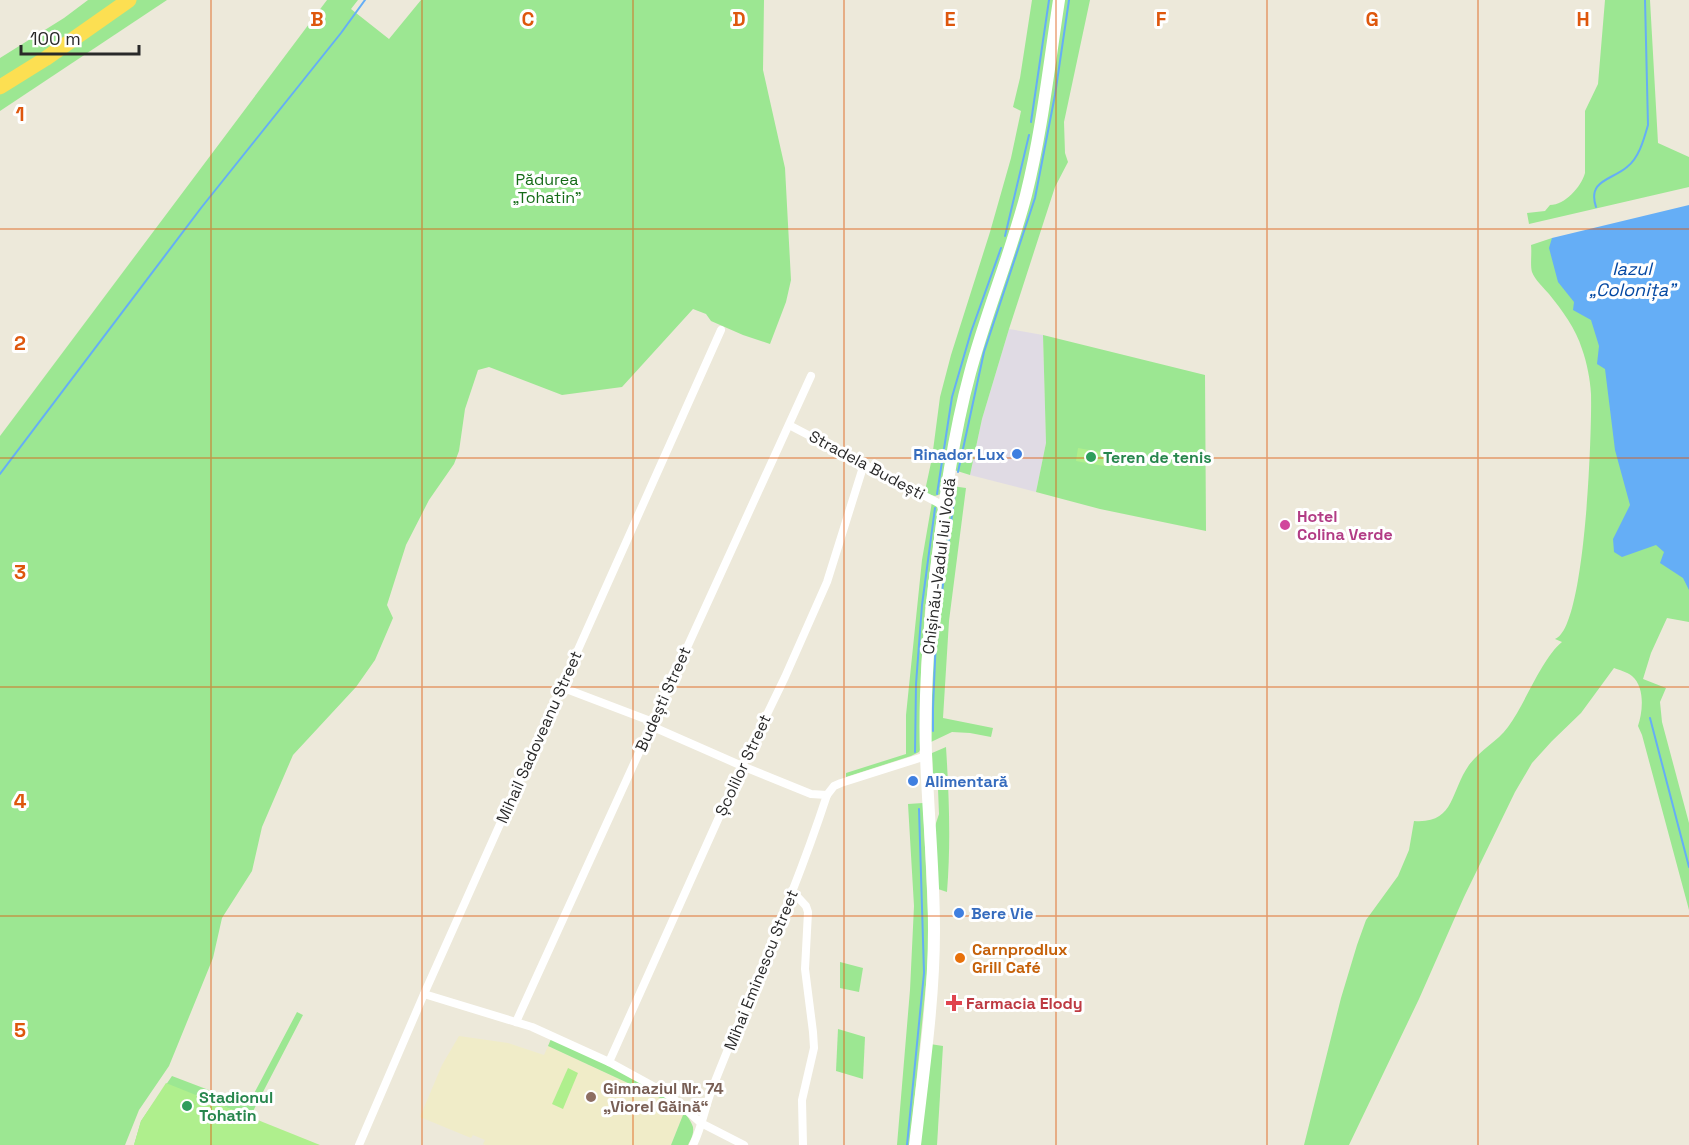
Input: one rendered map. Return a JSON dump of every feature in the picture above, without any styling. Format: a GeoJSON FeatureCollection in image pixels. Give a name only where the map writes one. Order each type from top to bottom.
{"type":"FeatureCollection","features":[{"type":"Feature","properties":{"kind":"highway"},"geometry":{"type":"LineString","coordinates":[[0,87],[45,59],[129,0]]}},
{"type":"Feature","properties":{"kind":"main road","name":"Chișinău-Vadul lui Vodă"},"geometry":{"type":"LineString","coordinates":[[915,1145],[933,956],[933,904],[926,756],[928,647],[944,506],[969,374],[1017,229],[1033,163],[1059,0]]}},
{"type":"Feature","properties":{"kind":"street","name":"Mihail Sadoveanu Street"},"geometry":{"type":"LineString","coordinates":[[359,1145],[424,994],[721,330]]}},
{"type":"Feature","properties":{"kind":"street","name":"Budești Street"},"geometry":{"type":"LineString","coordinates":[[516,1022],[811,376]]}},
{"type":"Feature","properties":{"kind":"street","name":"Stradela Budești"},"geometry":{"type":"LineString","coordinates":[[789,425],[944,506]]}},
{"type":"Feature","properties":{"kind":"street","name":"Școlilor Street"},"geometry":{"type":"LineString","coordinates":[[609,1062],[827,582],[864,464]]}},
{"type":"Feature","properties":{"kind":"street"},"geometry":{"type":"LineString","coordinates":[[561,687],[811,794],[827,795],[834,786],[841,783],[926,756]]}},
{"type":"Feature","properties":{"kind":"street","name":"Mihai Eminescu Street"},"geometry":{"type":"LineString","coordinates":[[693,1145],[711,1090],[794,892],[827,795]]}},
{"type":"Feature","properties":{"kind":"street"},"geometry":{"type":"LineString","coordinates":[[794,892],[806,906],[808,912],[805,969],[814,1048],[802,1100],[803,1145]]}},
{"type":"Feature","properties":{"kind":"street"},"geometry":{"type":"LineString","coordinates":[[424,994],[532,1027],[609,1062],[662,1091],[701,1123],[744,1145]]}},
{"type":"Feature","properties":{"kind":"shaded area"},"geometry":{"type":"Polygon","coordinates":[[[1009,329],[1043,335],[1046,443],[1036,492],[970,475],[982,419],[1009,329]]]}},
{"type":"Feature","properties":{"kind":"shaded area"},"geometry":{"type":"Polygon","coordinates":[[[459,1036],[508,1043],[544,1055],[548,1046],[671,1103],[683,1115],[671,1145],[485,1145],[483,1144],[485,1140],[473,1135],[471,1138],[420,1117],[442,1065],[459,1036]]]}},
{"type":"Feature","properties":{"kind":"green space"},"geometry":{"type":"Polygon","coordinates":[[[88,0],[118,0],[66,39],[0,79],[0,58],[64,18],[88,0]]]}},
{"type":"Feature","properties":{"kind":"green space"},"geometry":{"type":"Polygon","coordinates":[[[136,0],[167,0],[0,111],[0,91],[136,0]]]}},
{"type":"Feature","properties":{"kind":"green space","name":"Pădurea „Tohatin”"},"geometry":{"type":"Polygon","coordinates":[[[327,0],[358,0],[351,9],[389,39],[421,0],[764,0],[763,70],[785,168],[791,280],[786,302],[770,344],[711,321],[706,314],[693,309],[622,387],[562,395],[489,367],[478,370],[465,409],[459,451],[454,464],[429,500],[406,545],[387,605],[393,618],[375,660],[356,687],[293,755],[262,827],[252,871],[222,918],[213,958],[169,1066],[139,1110],[125,1145],[0,1145],[0,436],[327,0]]]}},
{"type":"Feature","properties":{"kind":"green space"},"geometry":{"type":"Polygon","coordinates":[[[1032,0],[1055,0],[1032,146],[1020,203],[941,494],[935,496],[927,494],[926,486],[940,397],[1011,158],[1021,111],[1013,107],[1020,78],[1032,0]]]}},
{"type":"Feature","properties":{"kind":"green space"},"geometry":{"type":"Polygon","coordinates":[[[1064,0],[1090,0],[1064,122],[1065,153],[1068,162],[1055,187],[1009,329],[982,419],[970,475],[954,470],[976,364],[1014,254],[1064,0]]]}},
{"type":"Feature","properties":{"kind":"green space"},"geometry":{"type":"Polygon","coordinates":[[[1605,0],[1650,0],[1658,143],[1689,157],[1689,187],[1529,224],[1527,213],[1545,211],[1550,205],[1567,199],[1585,173],[1585,111],[1598,84],[1605,0]]]}},
{"type":"Feature","properties":{"kind":"green space"},"geometry":{"type":"Polygon","coordinates":[[[1552,238],[1563,272],[1604,312],[1689,501],[1689,622],[1667,618],[1651,653],[1643,679],[1666,688],[1660,702],[1662,722],[1689,823],[1689,910],[1638,726],[1642,706],[1639,686],[1632,676],[1614,668],[1581,713],[1532,763],[1515,792],[1349,1145],[1304,1145],[1341,998],[1357,945],[1366,920],[1398,876],[1409,850],[1414,821],[1427,821],[1444,812],[1469,765],[1508,727],[1541,670],[1562,642],[1555,639],[1565,627],[1574,601],[1585,526],[1591,394],[1587,365],[1576,334],[1564,313],[1532,272],[1531,245],[1552,238]]]}},
{"type":"Feature","properties":{"kind":"green space"},"geometry":{"type":"Polygon","coordinates":[[[1043,335],[1205,375],[1206,531],[1100,509],[1036,492],[1046,443],[1043,335]]]}},
{"type":"Feature","properties":{"kind":"green space","name":"Teren de tenis"},"geometry":{"type":"Polygon","coordinates":[[[1078,448],[1106,453],[1104,466],[1076,461],[1078,448]]]}},
{"type":"Feature","properties":{"kind":"green space"},"geometry":{"type":"Polygon","coordinates":[[[952,486],[966,488],[949,621],[943,718],[993,728],[991,737],[952,732],[931,742],[933,640],[952,486]]]}},
{"type":"Feature","properties":{"kind":"green space"},"geometry":{"type":"Polygon","coordinates":[[[932,502],[938,508],[925,610],[921,671],[921,748],[919,752],[911,756],[846,777],[846,773],[906,754],[906,715],[922,560],[932,502]]]}},
{"type":"Feature","properties":{"kind":"green space"},"geometry":{"type":"Polygon","coordinates":[[[946,747],[949,819],[947,892],[938,889],[934,829],[939,814],[938,789],[933,774],[932,753],[946,747]]]}},
{"type":"Feature","properties":{"kind":"green space"},"geometry":{"type":"Polygon","coordinates":[[[923,803],[929,936],[927,974],[910,1145],[897,1145],[910,990],[914,906],[908,804],[923,803]]]}},
{"type":"Feature","properties":{"kind":"green space"},"geometry":{"type":"Polygon","coordinates":[[[840,962],[863,968],[859,992],[840,988],[840,962]]]}},
{"type":"Feature","properties":{"kind":"green space"},"geometry":{"type":"Polygon","coordinates":[[[297,1012],[303,1015],[250,1117],[195,1095],[134,1145],[141,1121],[172,1076],[248,1105],[297,1012]]]}},
{"type":"Feature","properties":{"kind":"green space"},"geometry":{"type":"Polygon","coordinates":[[[838,1029],[865,1037],[863,1079],[836,1071],[838,1029]]]}},
{"type":"Feature","properties":{"kind":"green space"},"geometry":{"type":"Polygon","coordinates":[[[551,1039],[631,1076],[672,1102],[686,1115],[693,1127],[693,1134],[688,1145],[671,1145],[683,1115],[671,1103],[548,1046],[551,1039]]]}},
{"type":"Feature","properties":{"kind":"green space"},"geometry":{"type":"Polygon","coordinates":[[[930,1044],[943,1046],[937,1145],[920,1145],[930,1044]]]}},
{"type":"Feature","properties":{"kind":"green space"},"geometry":{"type":"Polygon","coordinates":[[[568,1068],[578,1073],[563,1109],[552,1104],[568,1068]]]}},
{"type":"Feature","properties":{"kind":"green space","name":"Stadionul Tohatin"},"geometry":{"type":"Polygon","coordinates":[[[166,1083],[320,1145],[134,1145],[141,1121],[166,1083]]]}},
{"type":"Feature","properties":{"kind":"water","name":"Iazul „Colonița”"},"geometry":{"type":"Polygon","coordinates":[[[1689,205],[1689,590],[1683,578],[1660,563],[1664,552],[1656,545],[1622,557],[1614,552],[1613,539],[1630,505],[1615,450],[1605,369],[1597,364],[1599,346],[1591,320],[1573,310],[1574,302],[1558,282],[1549,248],[1552,238],[1689,205]]]}},
{"type":"Feature","properties":{"kind":"waterway"},"geometry":{"type":"LineString","coordinates":[[0,474],[201,208],[365,0]]}},
{"type":"Feature","properties":{"kind":"waterway"},"geometry":{"type":"LineString","coordinates":[[1031,122],[1049,0]]}},
{"type":"Feature","properties":{"kind":"waterway"},"geometry":{"type":"LineString","coordinates":[[958,472],[984,352],[1035,198],[1055,95],[1069,0]]}},
{"type":"Feature","properties":{"kind":"waterway"},"geometry":{"type":"LineString","coordinates":[[1596,207],[1594,198],[1598,186],[1635,159],[1648,125],[1645,0]]}},
{"type":"Feature","properties":{"kind":"waterway"},"geometry":{"type":"LineString","coordinates":[[1005,236],[1029,135]]}},
{"type":"Feature","properties":{"kind":"waterway"},"geometry":{"type":"LineString","coordinates":[[937,494],[952,397],[971,332],[1001,248]]}},
{"type":"Feature","properties":{"kind":"waterway"},"geometry":{"type":"LineString","coordinates":[[933,731],[936,638],[956,484]]}},
{"type":"Feature","properties":{"kind":"waterway"},"geometry":{"type":"LineString","coordinates":[[915,752],[916,684],[922,605],[935,508]]}},
{"type":"Feature","properties":{"kind":"waterway"},"geometry":{"type":"LineString","coordinates":[[1650,718],[1689,867]]}},
{"type":"Feature","properties":{"kind":"waterway"},"geometry":{"type":"LineString","coordinates":[[907,1145],[924,973],[919,809]]}},
{"type":"Feature","properties":{"kind":"place","name":"Rinador Lux"},"geometry":{"type":"Point","coordinates":[1017,454]}},
{"type":"Feature","properties":{"kind":"place","name":"Teren de tenis"},"geometry":{"type":"Point","coordinates":[1091,457]}},
{"type":"Feature","properties":{"kind":"place","name":"Hotel Colina Verde"},"geometry":{"type":"Point","coordinates":[1285,525]}},
{"type":"Feature","properties":{"kind":"place","name":"Alimentară"},"geometry":{"type":"Point","coordinates":[913,781]}},
{"type":"Feature","properties":{"kind":"place","name":"Bere Vie"},"geometry":{"type":"Point","coordinates":[959,913]}},
{"type":"Feature","properties":{"kind":"place","name":"Carnprodlux Grill Café"},"geometry":{"type":"Point","coordinates":[960,958]}},
{"type":"Feature","properties":{"kind":"place","name":"Farmacia Elody"},"geometry":{"type":"Point","coordinates":[954,1003]}},
{"type":"Feature","properties":{"kind":"place","name":"Gimnaziul Nr. 74 „Viorel Găină“"},"geometry":{"type":"Point","coordinates":[591,1097]}},
{"type":"Feature","properties":{"kind":"place","name":"Stadionul Tohatin"},"geometry":{"type":"Point","coordinates":[187,1106]}}]}
